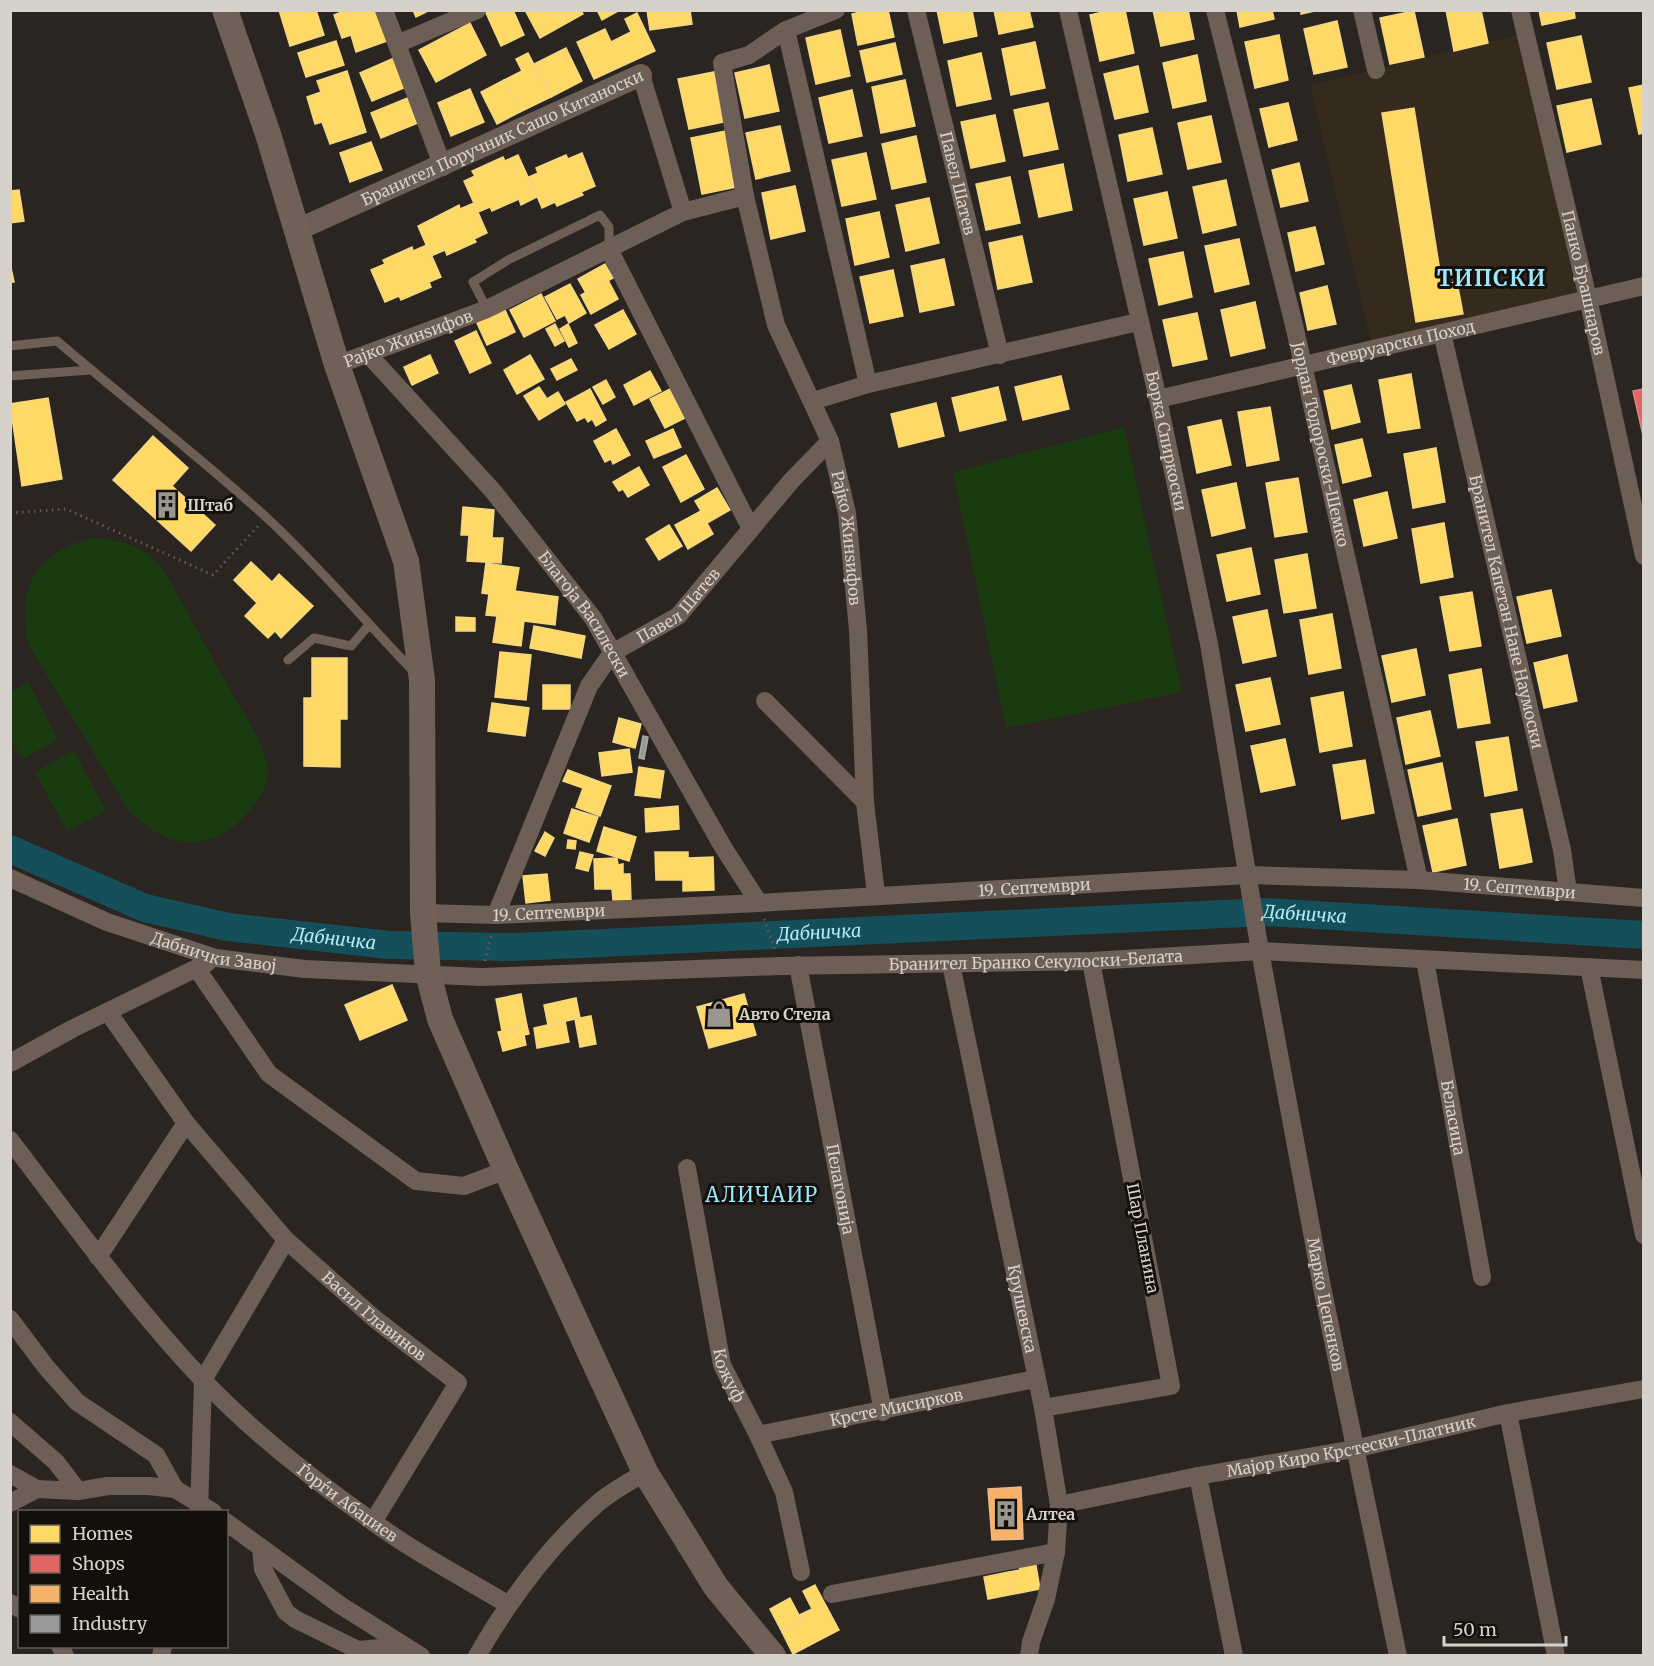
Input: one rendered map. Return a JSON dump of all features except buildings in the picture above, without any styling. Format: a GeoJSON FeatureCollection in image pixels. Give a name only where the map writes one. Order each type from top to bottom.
{"type":"FeatureCollection","features":[{"type":"Feature","properties":{"kind":"main road"},"geometry":{"type":"LineString","coordinates":[[225,10],[268,134],[337,365],[406,561],[422,680],[423,913],[428,974],[440,1019],[506,1170],[645,1472],[716,1587],[773,1656]]}},
{"type":"Feature","properties":{"kind":"street"},"geometry":{"type":"LineString","coordinates":[[384,10],[443,167]]}},
{"type":"Feature","properties":{"kind":"street"},"geometry":{"type":"LineString","coordinates":[[836,10],[786,30],[868,384]]}},
{"type":"Feature","properties":{"kind":"street","name":"Павел Шатев"},"geometry":{"type":"LineString","coordinates":[[916,10],[1000,356]]}},
{"type":"Feature","properties":{"kind":"street","name":"Борка Спиркоски"},"geometry":{"type":"LineString","coordinates":[[1068,10],[1138,322],[1158,399],[1209,644],[1260,951]]}},
{"type":"Feature","properties":{"kind":"street","name":"Јордан Тодороски-Шемко"},"geometry":{"type":"LineString","coordinates":[[1215,10],[1303,366],[1419,880]]}},
{"type":"Feature","properties":{"kind":"street"},"geometry":{"type":"LineString","coordinates":[[1362,10],[1376,70]]}},
{"type":"Feature","properties":{"kind":"street","name":"Панко Брашнаров"},"geometry":{"type":"LineString","coordinates":[[1520,10],[1640,526],[1644,556]]}},
{"type":"Feature","properties":{"kind":"street"},"geometry":{"type":"LineString","coordinates":[[397,44],[472,11]]}},
{"type":"Feature","properties":{"kind":"street","name":"Рајко Жинѕифов"},"geometry":{"type":"LineString","coordinates":[[786,30],[749,55],[722,63],[745,196],[776,325],[830,441],[847,513],[858,630],[865,802],[876,894]]}},
{"type":"Feature","properties":{"kind":"street","name":"Бранител Поручник Сашо Китаноски"},"geometry":{"type":"LineString","coordinates":[[297,230],[443,167],[641,75],[683,213]]}},
{"type":"Feature","properties":{"kind":"street","name":"Рајко Жинѕифов"},"geometry":{"type":"LineString","coordinates":[[337,365],[487,309],[683,213],[745,196]]}},
{"type":"Feature","properties":{"kind":"street"},"geometry":{"type":"LineString","coordinates":[[609,249],[751,529]]}},
{"type":"Feature","properties":{"kind":"street","name":"Февруарски Поход"},"geometry":{"type":"LineString","coordinates":[[1158,399],[1644,286]]}},
{"type":"Feature","properties":{"kind":"street"},"geometry":{"type":"LineString","coordinates":[[813,401],[868,384],[1000,356],[1138,322]]}},
{"type":"Feature","properties":{"kind":"street","name":"Бранител Капетан Нане Наумоски"},"geometry":{"type":"LineString","coordinates":[[1442,333],[1562,850],[1568,892]]}},
{"type":"Feature","properties":{"kind":"street","name":"Благоја Василески"},"geometry":{"type":"LineString","coordinates":[[368,354],[493,491],[593,618],[759,903]]}},
{"type":"Feature","properties":{"kind":"street","name":"Павел Шатев"},"geometry":{"type":"LineString","coordinates":[[496,915],[589,686],[612,653],[678,616],[792,480],[830,441]]}},
{"type":"Feature","properties":{"kind":"street"},"geometry":{"type":"LineString","coordinates":[[765,701],[865,802]]}},
{"type":"Feature","properties":{"kind":"street","name":"19. Септември"},"geometry":{"type":"LineString","coordinates":[[423,913],[496,915],[759,903],[876,894],[1247,875],[1419,880],[1644,898]]}},
{"type":"Feature","properties":{"kind":"street","name":"Дабнички Завој"},"geometry":{"type":"LineString","coordinates":[[10,878],[108,922],[216,958],[305,969],[428,974]]}},
{"type":"Feature","properties":{"kind":"street","name":"Бранител Бранко Секулоски-Белата"},"geometry":{"type":"LineString","coordinates":[[428,974],[481,978],[789,965],[1091,961],[1260,951],[1644,970]]}},
{"type":"Feature","properties":{"kind":"street","name":"Марко Цепенков"},"geometry":{"type":"LineString","coordinates":[[1260,951],[1354,1449],[1398,1656]]}},
{"type":"Feature","properties":{"kind":"street"},"geometry":{"type":"LineString","coordinates":[[10,1063],[216,958]]}},
{"type":"Feature","properties":{"kind":"street","name":"Беласица"},"geometry":{"type":"LineString","coordinates":[[1425,960],[1482,1277]]}},
{"type":"Feature","properties":{"kind":"street","name":"Шар Планина"},"geometry":{"type":"LineString","coordinates":[[1043,1408],[1171,1386],[1091,961]]}},
{"type":"Feature","properties":{"kind":"street","name":"Крушевска"},"geometry":{"type":"LineString","coordinates":[[951,964],[1035,1379],[1043,1408],[1059,1505],[1056,1551],[1046,1599],[1031,1642],[1029,1656]]}},
{"type":"Feature","properties":{"kind":"street","name":"Пелагонија"},"geometry":{"type":"LineString","coordinates":[[789,965],[883,1412]]}},
{"type":"Feature","properties":{"kind":"street"},"geometry":{"type":"LineString","coordinates":[[1589,967],[1644,1236]]}},
{"type":"Feature","properties":{"kind":"street"},"geometry":{"type":"LineString","coordinates":[[197,969],[269,1074],[416,1181],[465,1186],[506,1170]]}},
{"type":"Feature","properties":{"kind":"street","name":"Васил Главинов"},"geometry":{"type":"LineString","coordinates":[[108,1012],[186,1123],[286,1240],[375,1319],[458,1383],[373,1522]]}},
{"type":"Feature","properties":{"kind":"street"},"geometry":{"type":"LineString","coordinates":[[98,1257],[186,1123]]}},
{"type":"Feature","properties":{"kind":"street","name":"Ѓорѓи Абаџиев"},"geometry":{"type":"LineString","coordinates":[[10,1140],[98,1257],[157,1329],[203,1380],[282,1451],[373,1522],[507,1604]]}},
{"type":"Feature","properties":{"kind":"street","name":"Кожуф"},"geometry":{"type":"LineString","coordinates":[[687,1168],[722,1365],[784,1492],[801,1572]]}},
{"type":"Feature","properties":{"kind":"street"},"geometry":{"type":"LineString","coordinates":[[204,1508],[203,1380],[286,1240]]}},
{"type":"Feature","properties":{"kind":"street"},"geometry":{"type":"LineString","coordinates":[[10,1318],[46,1367],[77,1402],[156,1455],[175,1489],[204,1508]]}},
{"type":"Feature","properties":{"kind":"street","name":"Крсте Мисирков"},"geometry":{"type":"LineString","coordinates":[[758,1435],[883,1412],[1035,1379]]}},
{"type":"Feature","properties":{"kind":"street","name":"Мајор Киро Крстески-Платник"},"geometry":{"type":"LineString","coordinates":[[1059,1505],[1197,1476],[1354,1449],[1508,1413],[1644,1389]]}},
{"type":"Feature","properties":{"kind":"street"},"geometry":{"type":"LineString","coordinates":[[1508,1413],[1556,1656]]}},
{"type":"Feature","properties":{"kind":"street"},"geometry":{"type":"LineString","coordinates":[[10,1422],[56,1462],[78,1491]]}},
{"type":"Feature","properties":{"kind":"street"},"geometry":{"type":"LineString","coordinates":[[477,1656],[507,1604],[562,1538],[600,1502],[645,1472]]}},
{"type":"Feature","properties":{"kind":"street"},"geometry":{"type":"LineString","coordinates":[[10,1474],[37,1489],[78,1491],[108,1486],[175,1489]]}},
{"type":"Feature","properties":{"kind":"street"},"geometry":{"type":"LineString","coordinates":[[1197,1476],[1234,1656]]}},
{"type":"Feature","properties":{"kind":"street"},"geometry":{"type":"LineString","coordinates":[[10,1503],[37,1489]]}},
{"type":"Feature","properties":{"kind":"street"},"geometry":{"type":"LineString","coordinates":[[228,1523],[340,1605],[421,1656]]}},
{"type":"Feature","properties":{"kind":"street"},"geometry":{"type":"LineString","coordinates":[[261,1548],[263,1569],[286,1611],[295,1619],[358,1650],[404,1646]]}},
{"type":"Feature","properties":{"kind":"street"},"geometry":{"type":"LineString","coordinates":[[832,1594],[1056,1551]]}},
{"type":"Feature","properties":{"kind":"lane"},"geometry":{"type":"LineString","coordinates":[[487,309],[473,282],[508,260],[600,215],[609,227],[609,249]]}},
{"type":"Feature","properties":{"kind":"lane"},"geometry":{"type":"LineString","coordinates":[[10,346],[57,341],[266,517],[345,594],[369,625],[422,680]]}},
{"type":"Feature","properties":{"kind":"lane"},"geometry":{"type":"LineString","coordinates":[[10,376],[90,370]]}},
{"type":"Feature","properties":{"kind":"lane"},"geometry":{"type":"LineString","coordinates":[[288,660],[314,638],[351,646],[369,625]]}},
{"type":"Feature","properties":{"kind":"path"},"geometry":{"type":"LineString","coordinates":[[10,513],[66,509],[213,575],[266,517]]}},
{"type":"Feature","properties":{"kind":"path"},"geometry":{"type":"LineString","coordinates":[[759,903],[789,965]]}},
{"type":"Feature","properties":{"kind":"path"},"geometry":{"type":"LineString","coordinates":[[481,978],[496,915]]}},
{"type":"Feature","properties":{"kind":"shaded area"},"geometry":{"type":"Polygon","coordinates":[[[1526,33],[1588,298],[1373,350],[1310,85],[1526,33]]]}},
{"type":"Feature","properties":{"kind":"green space"},"geometry":{"type":"Polygon","coordinates":[[[1124,427],[1182,692],[1006,728],[953,472],[1124,427]]]}},
{"type":"Feature","properties":{"kind":"green space"},"geometry":{"type":"Polygon","coordinates":[[[93,538],[131,545],[146,553],[162,567],[261,746],[267,765],[265,787],[243,818],[214,838],[189,842],[168,838],[148,827],[129,811],[29,646],[26,607],[28,590],[34,576],[43,563],[56,553],[93,538]]]}},
{"type":"Feature","properties":{"kind":"green space"},"geometry":{"type":"Polygon","coordinates":[[[28,682],[58,740],[22,759],[11,738],[11,692],[28,682]]]}},
{"type":"Feature","properties":{"kind":"green space"},"geometry":{"type":"Polygon","coordinates":[[[74,751],[106,811],[67,831],[35,772],[74,751]]]}},
{"type":"Feature","properties":{"kind":"waterway","name":"Дабничка"},"geometry":{"type":"LineString","coordinates":[[10,849],[145,908],[228,927],[389,945],[515,947],[1266,912],[1644,935]]}},
{"type":"Feature","properties":{"kind":"place","name":"Штаб"},"geometry":{"type":"Point","coordinates":[167,505]}},
{"type":"Feature","properties":{"kind":"place","name":"Авто Стела"},"geometry":{"type":"Point","coordinates":[719,1014]}},
{"type":"Feature","properties":{"kind":"place","name":"Алтеа"},"geometry":{"type":"Point","coordinates":[1006,1514]}},
{"type":"Feature","properties":{"kind":"district","name":"ТИПСКИ"},"geometry":{"type":"Point","coordinates":[1492,278]}},
{"type":"Feature","properties":{"kind":"district","name":"АЛИЧАИР"},"geometry":{"type":"Point","coordinates":[762,1195]}}]}
